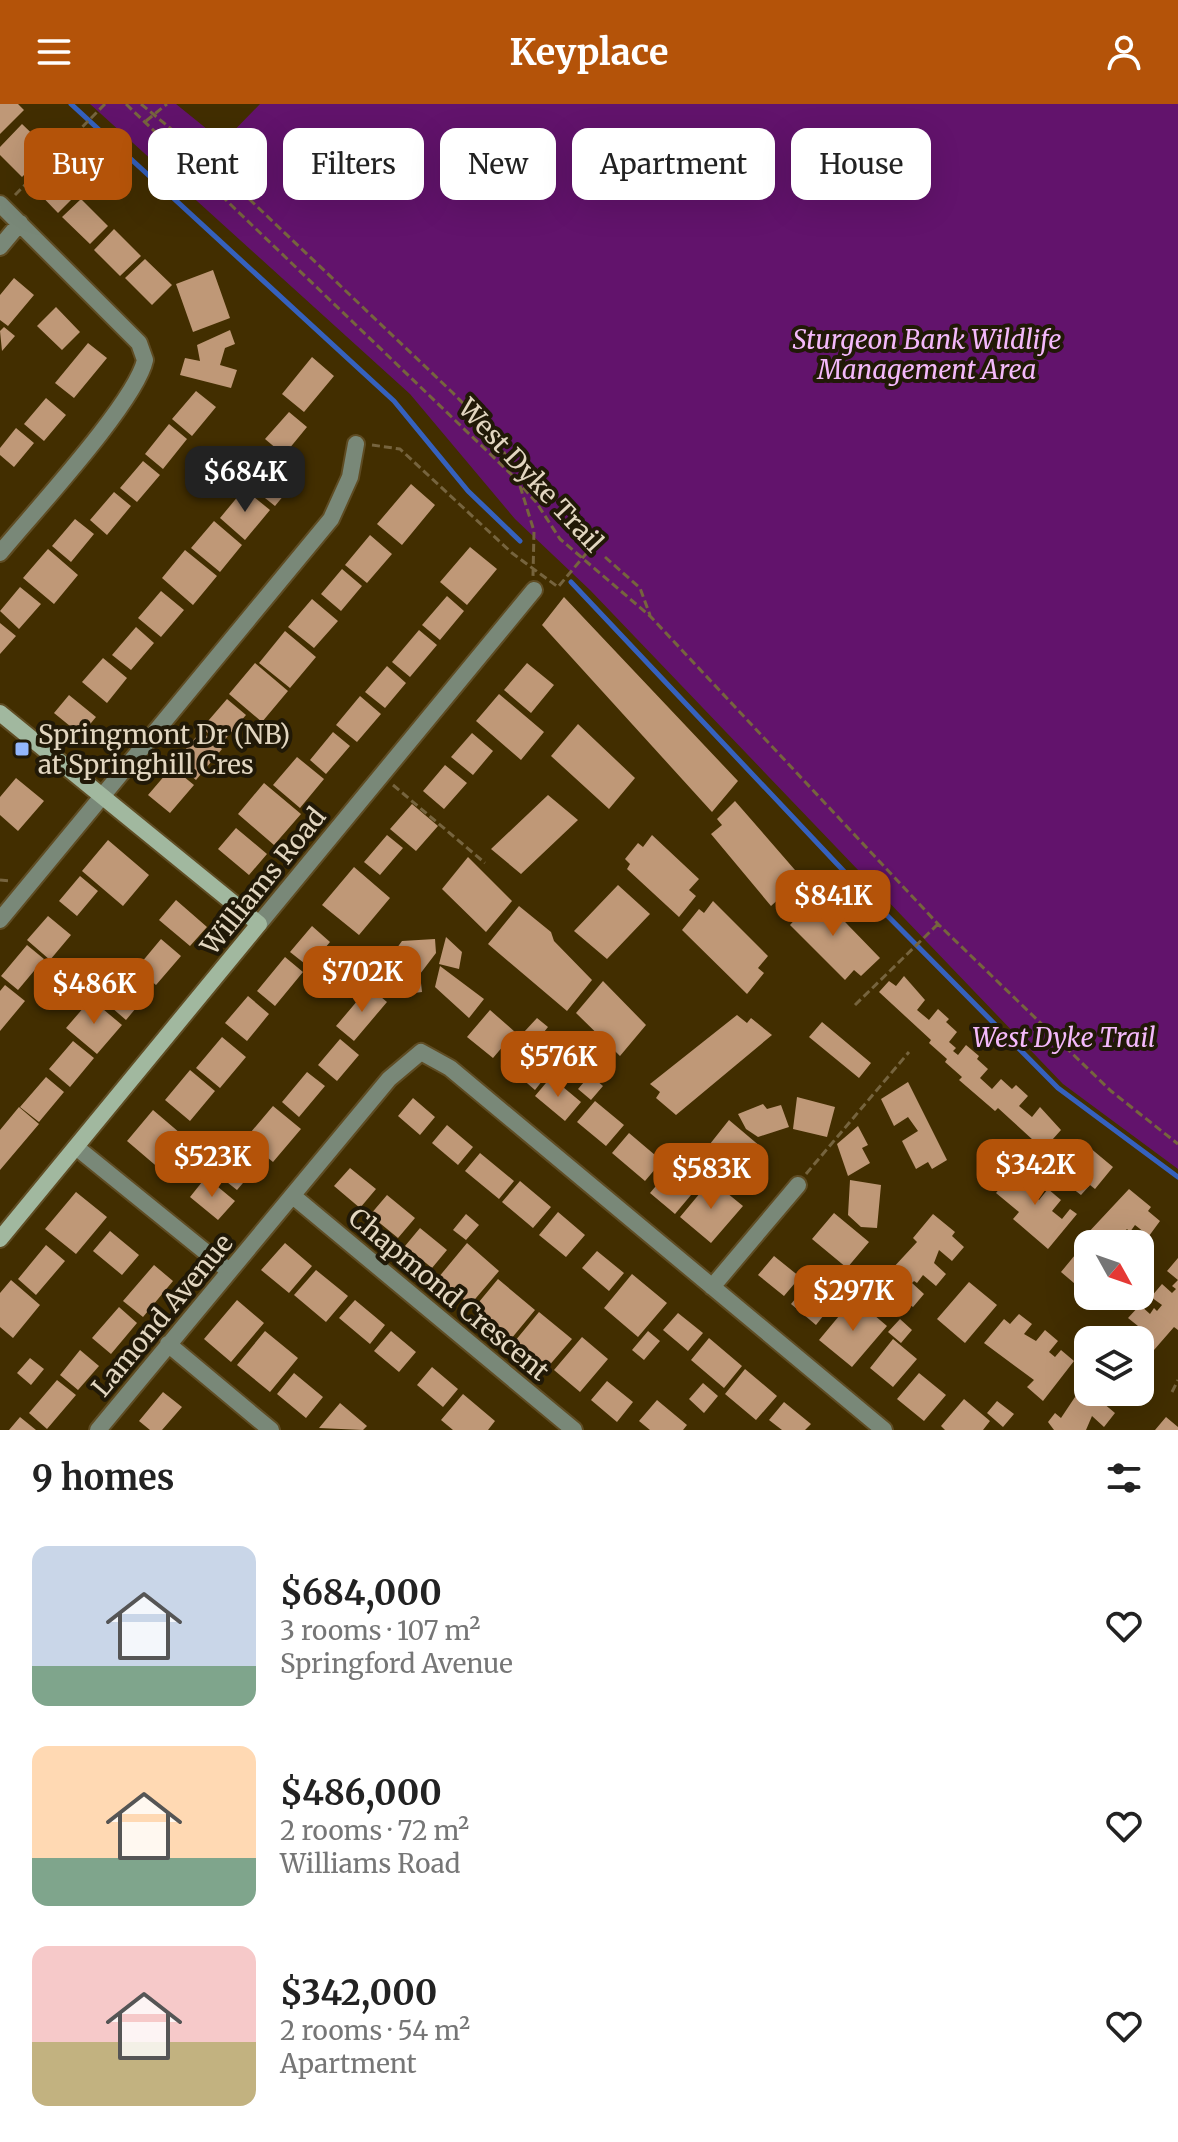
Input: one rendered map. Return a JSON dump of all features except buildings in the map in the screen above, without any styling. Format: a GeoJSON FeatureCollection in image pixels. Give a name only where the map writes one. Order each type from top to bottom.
{"type":"FeatureCollection","features":[{"type":"Feature","properties":{"kind":"street"},"geometry":{"type":"LineString","coordinates":[[0,553],[96,436],[136,382],[145,360],[139,343],[2,205]]}},
{"type":"Feature","properties":{"kind":"street"},"geometry":{"type":"LineString","coordinates":[[0,247],[20,223]]}},
{"type":"Feature","properties":{"kind":"street"},"geometry":{"type":"LineString","coordinates":[[0,920],[331,519],[350,477],[356,444]]}},
{"type":"Feature","properties":{"kind":"street","name":"Williams Road"},"geometry":{"type":"LineString","coordinates":[[0,1239],[534,590]]}},
{"type":"Feature","properties":{"kind":"street"},"geometry":{"type":"LineString","coordinates":[[0,713],[259,924]]}},
{"type":"Feature","properties":{"kind":"street","name":"Lamond Avenue"},"geometry":{"type":"LineString","coordinates":[[98,1430],[389,1079],[421,1052],[450,1068],[712,1287]]}},
{"type":"Feature","properties":{"kind":"street"},"geometry":{"type":"LineString","coordinates":[[76,1147],[229,1271]]}},
{"type":"Feature","properties":{"kind":"street"},"geometry":{"type":"LineString","coordinates":[[798,1185],[712,1287],[884,1430]]}},
{"type":"Feature","properties":{"kind":"street","name":"Chapmond Crescent"},"geometry":{"type":"LineString","coordinates":[[293,1196],[574,1430]]}},
{"type":"Feature","properties":{"kind":"street"},"geometry":{"type":"LineString","coordinates":[[168,1344],[271,1430]]}},
{"type":"Feature","properties":{"kind":"path"},"geometry":{"type":"LineString","coordinates":[[2,205],[104,104]]}},
{"type":"Feature","properties":{"kind":"path","name":"West Dyke Trail"},"geometry":{"type":"LineString","coordinates":[[126,104],[519,482],[560,539],[650,616],[938,924],[1111,1091],[1178,1144]]}},
{"type":"Feature","properties":{"kind":"path"},"geometry":{"type":"LineString","coordinates":[[141,104],[220,170],[453,393],[500,441],[512,475]]}},
{"type":"Feature","properties":{"kind":"path"},"geometry":{"type":"LineString","coordinates":[[146,121],[167,104]]}},
{"type":"Feature","properties":{"kind":"path"},"geometry":{"type":"LineString","coordinates":[[356,444],[400,449],[512,553],[558,587],[590,549]]}},
{"type":"Feature","properties":{"kind":"path"},"geometry":{"type":"LineString","coordinates":[[519,482],[534,531],[534,568]]}},
{"type":"Feature","properties":{"kind":"path"},"geometry":{"type":"LineString","coordinates":[[605,557],[640,588],[650,616]]}},
{"type":"Feature","properties":{"kind":"path"},"geometry":{"type":"LineString","coordinates":[[381,775],[485,863]]}},
{"type":"Feature","properties":{"kind":"path"},"geometry":{"type":"LineString","coordinates":[[855,1005],[938,924]]}},
{"type":"Feature","properties":{"kind":"path"},"geometry":{"type":"LineString","coordinates":[[798,1185],[909,1052]]}},
{"type":"Feature","properties":{"kind":"path"},"geometry":{"type":"LineString","coordinates":[[1172,1392],[1178,1380]]}},
{"type":"Feature","properties":{"kind":"green space","name":"Sturgeon Bank Wildlife Management Area"},"geometry":{"type":"Polygon","coordinates":[[[90,104],[176,104],[206,128],[148,128],[148,157],[132,142],[132,128],[116,128],[90,104]]]}},
{"type":"Feature","properties":{"kind":"green space","name":"Sturgeon Bank Wildlife Management Area"},"geometry":{"type":"Polygon","coordinates":[[[260,104],[1178,104],[1178,1169],[1063,1084],[590,590],[515,519],[410,394],[196,200],[267,200],[267,128],[237,128],[260,104]]]}},
{"type":"Feature","properties":{"kind":"waterway"},"geometry":{"type":"LineString","coordinates":[[71,104],[394,401],[468,491],[520,541]]}},
{"type":"Feature","properties":{"kind":"waterway"},"geometry":{"type":"LineString","coordinates":[[571,582],[855,883],[1058,1088],[1178,1177]]}},
{"type":"Feature","properties":{"kind":"place","name":"Springmont Dr (NB) at Springhill Cres"},"geometry":{"type":"Point","coordinates":[22,749]}}]}
